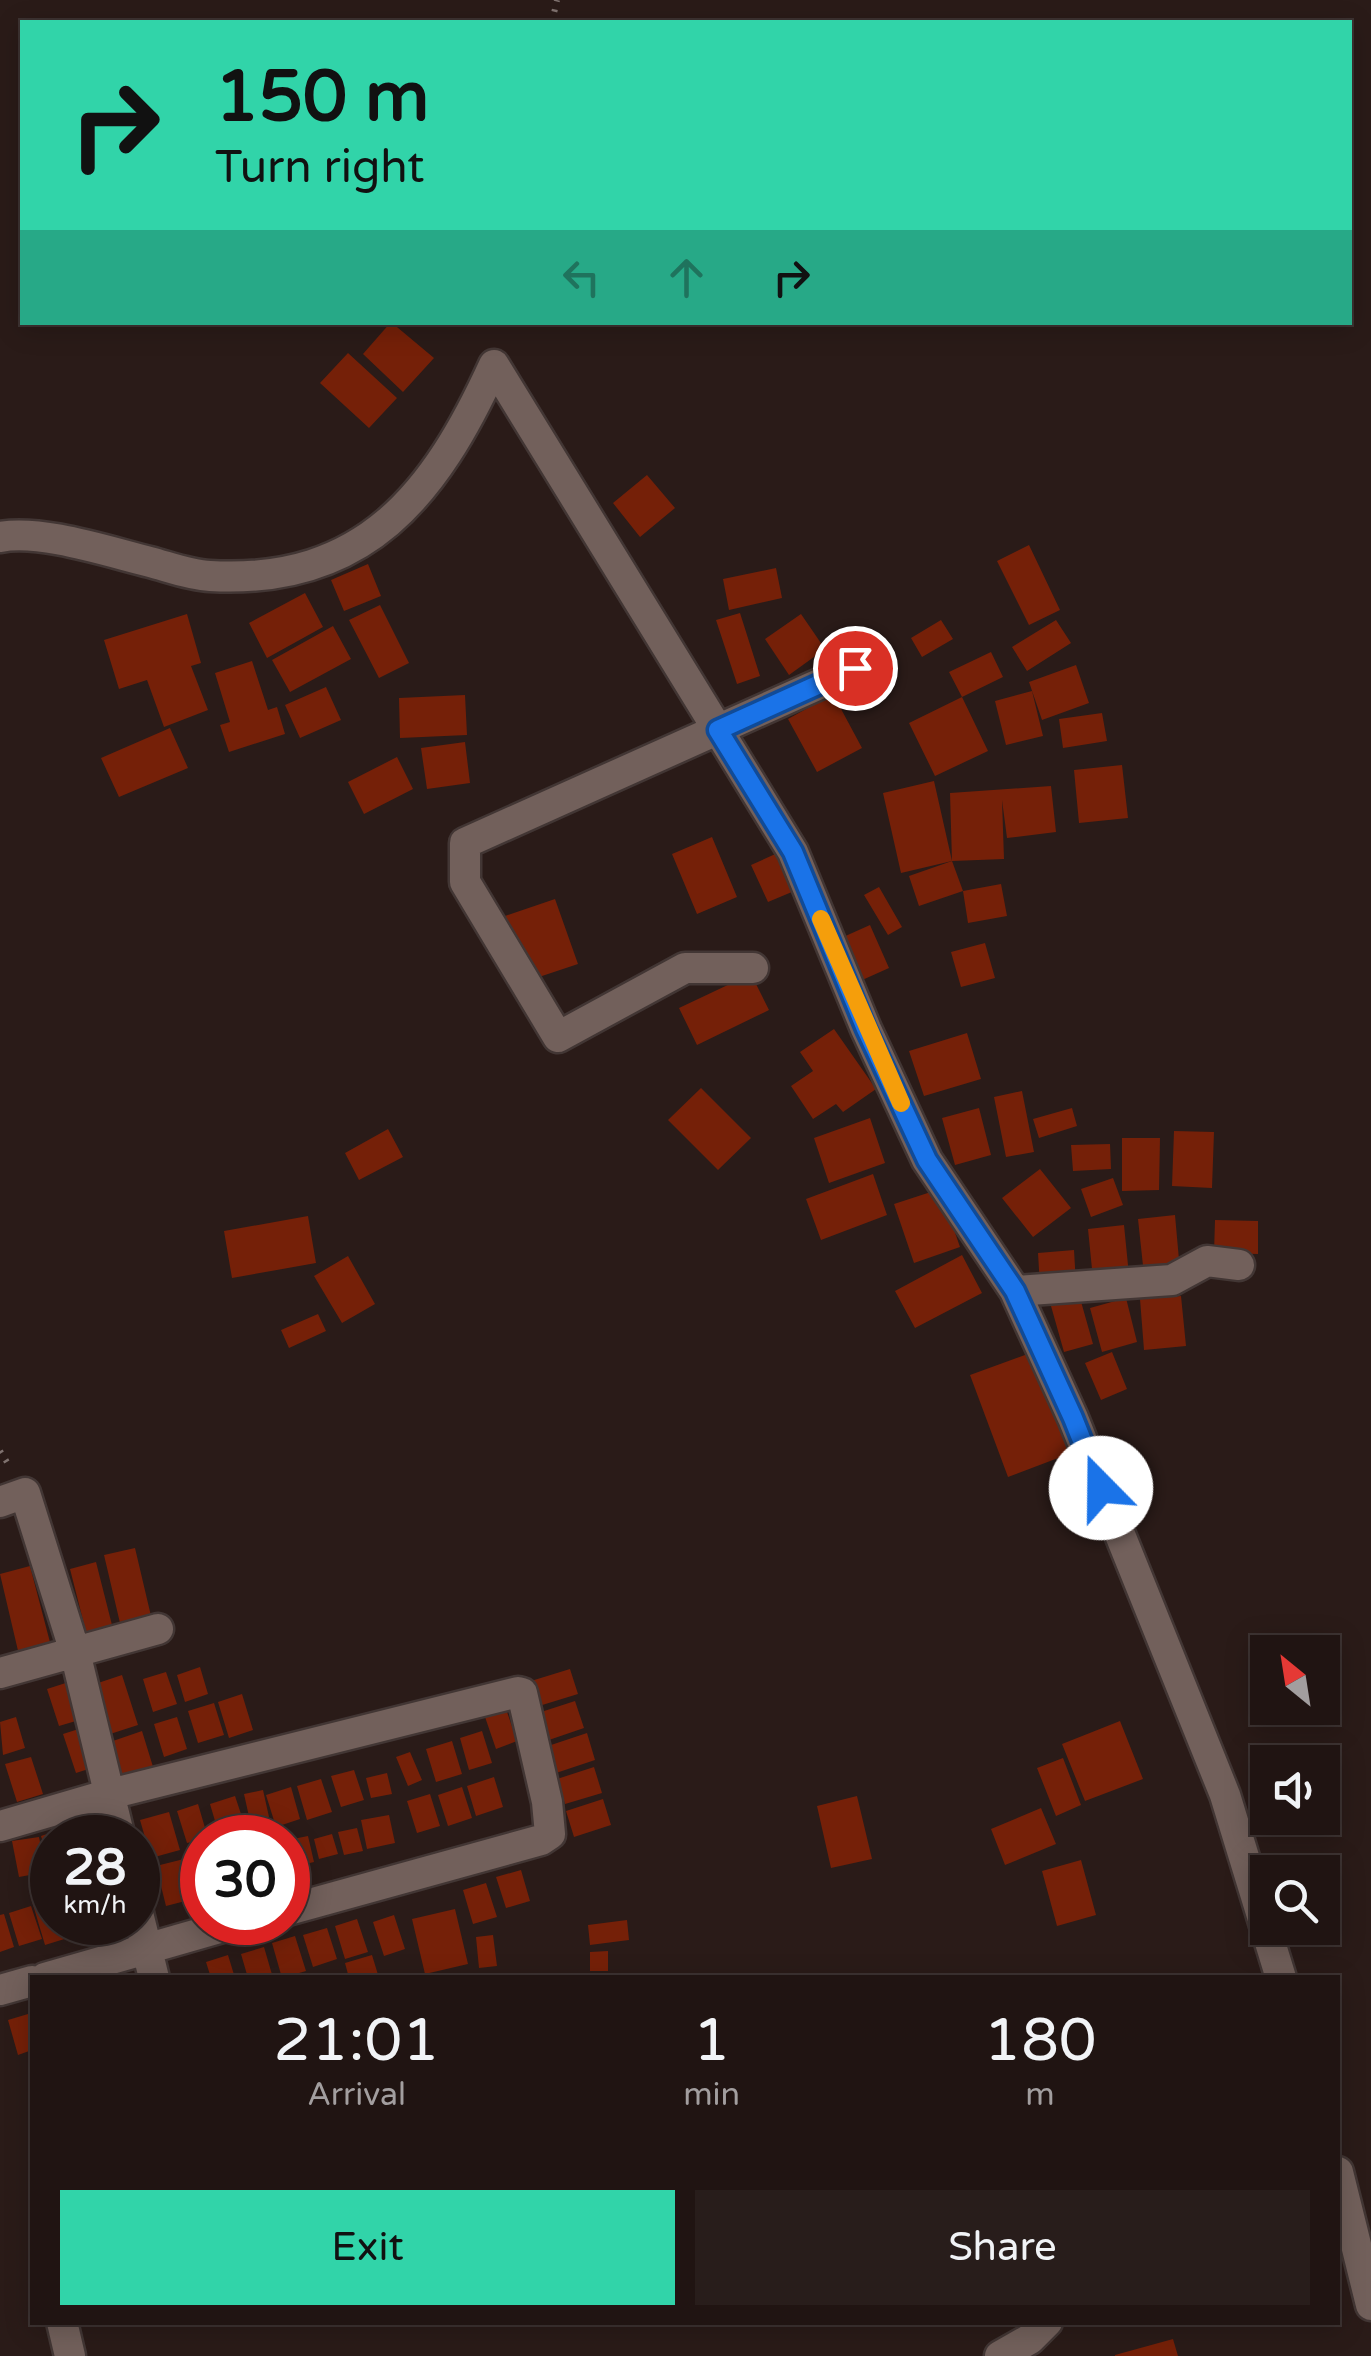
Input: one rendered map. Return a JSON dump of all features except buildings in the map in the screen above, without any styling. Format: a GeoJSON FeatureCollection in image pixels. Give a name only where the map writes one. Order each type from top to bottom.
{"type":"FeatureCollection","features":[{"type":"Feature","properties":{"kind":"street"},"geometry":{"type":"LineString","coordinates":[[0,537],[64,541],[208,576],[283,572],[337,558],[382,528],[412,500],[441,462],[494,365],[793,852],[866,1029],[927,1160],[1015,1291],[1073,1418],[1225,1796],[1280,1975]]}},
{"type":"Feature","properties":{"kind":"street"},"geometry":{"type":"LineString","coordinates":[[753,968],[686,968],[558,1037],[465,882],[466,843],[855,668]]}},
{"type":"Feature","properties":{"kind":"street"},"geometry":{"type":"LineString","coordinates":[[1015,1291],[1172,1280],[1207,1261],[1239,1265]]}},
{"type":"Feature","properties":{"kind":"street"},"geometry":{"type":"LineString","coordinates":[[0,1502],[25,1493],[74,1652],[115,1815]]}},
{"type":"Feature","properties":{"kind":"street"},"geometry":{"type":"LineString","coordinates":[[0,1672],[158,1629]]}},
{"type":"Feature","properties":{"kind":"street"},"geometry":{"type":"LineString","coordinates":[[0,1826],[110,1794],[522,1693],[547,1802],[550,1834],[546,1838],[310,1904]]}},
{"type":"Feature","properties":{"kind":"street"},"geometry":{"type":"LineString","coordinates":[[66,1975],[150,1963],[190,1945]]}},
{"type":"Feature","properties":{"kind":"street"},"geometry":{"type":"LineString","coordinates":[[0,1990],[30,1982]]}},
{"type":"Feature","properties":{"kind":"street"},"geometry":{"type":"LineString","coordinates":[[1340,2180],[1371,2305]]}},
{"type":"Feature","properties":{"kind":"street"},"geometry":{"type":"LineString","coordinates":[[63,2325],[70,2356]]}},
{"type":"Feature","properties":{"kind":"street"},"geometry":{"type":"LineString","coordinates":[[1000,2356],[1030,2339],[1044,2325]]}},
{"type":"Feature","properties":{"kind":"slow traffic"},"geometry":{"type":"LineString","coordinates":[[821,919],[901,1103]]}},
{"type":"Feature","properties":{"kind":"route"},"geometry":{"type":"LineString","coordinates":[[855,668],[718,730],[793,852],[866,1029],[927,1160],[1015,1291],[1101,1488]]}}]}
